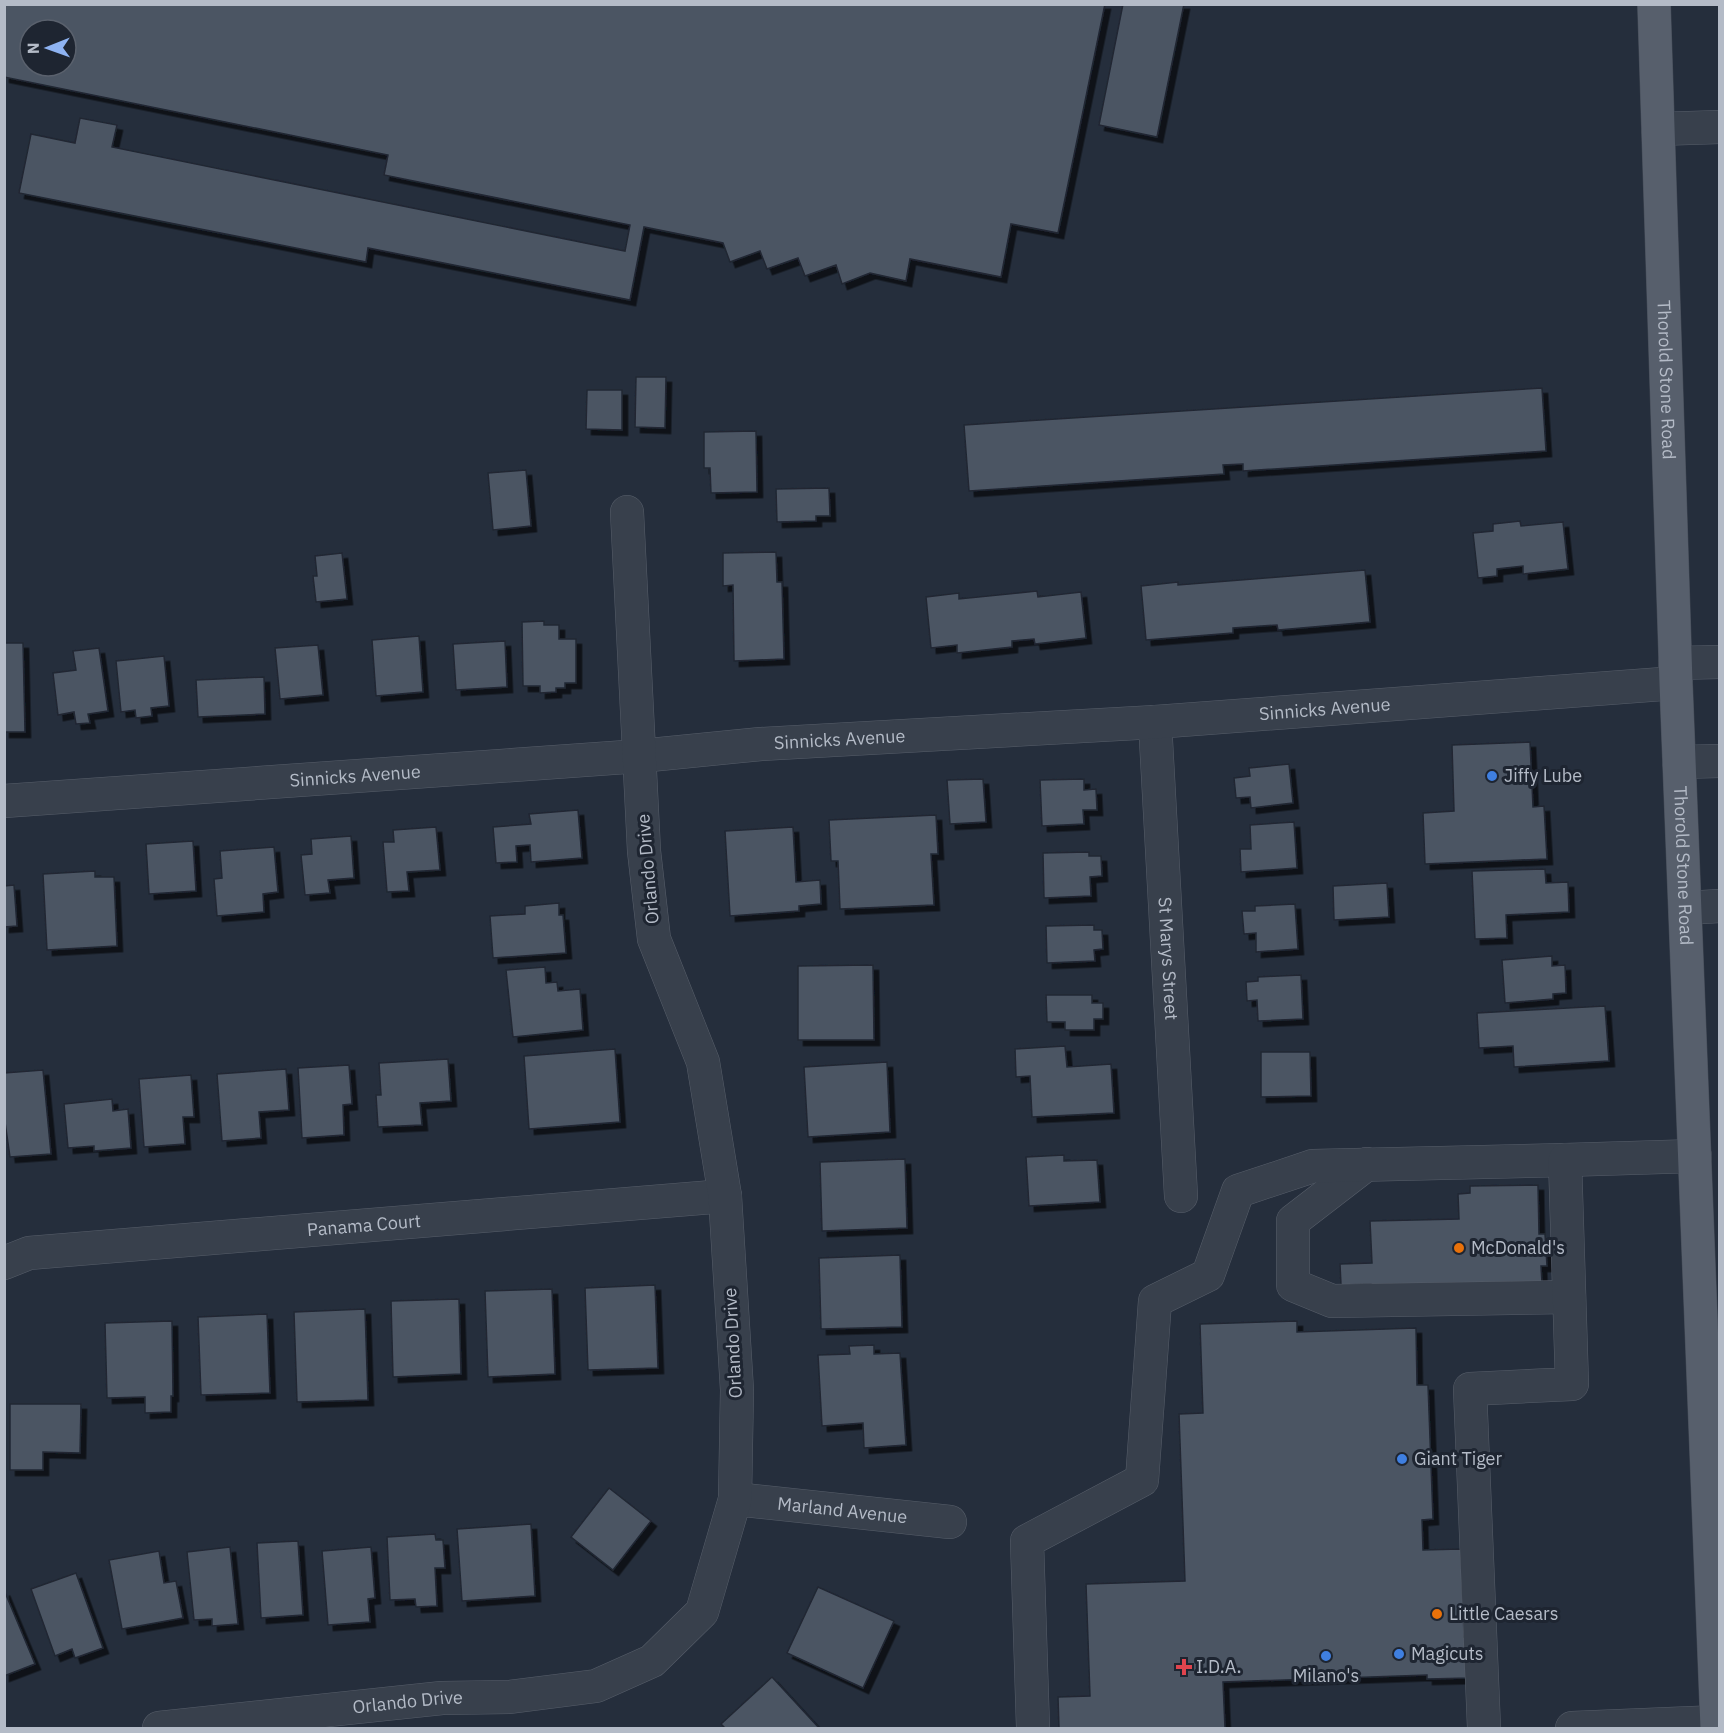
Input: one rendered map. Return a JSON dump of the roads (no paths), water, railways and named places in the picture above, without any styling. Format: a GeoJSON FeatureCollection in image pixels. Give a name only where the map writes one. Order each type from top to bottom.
{"type":"FeatureCollection","features":[{"type":"Feature","properties":{"kind":"main road","name":"Thorold Stone Road"},"geometry":{"type":"LineString","coordinates":[[1654,4],[1679,762],[1695,1156],[1714,1500],[1717,1725]]}},
{"type":"Feature","properties":{"kind":"street"},"geometry":{"type":"LineString","coordinates":[[1658,129],[1719,127]]}},
{"type":"Feature","properties":{"kind":"street","name":"Orlando Drive"},"geometry":{"type":"LineString","coordinates":[[159,1728],[442,1698],[510,1697],[596,1686],[652,1661],[702,1612],[735,1500],[737,1390],[725,1196],[703,1062],[654,939],[644,851],[627,512]]}},
{"type":"Feature","properties":{"kind":"street","name":"Sinnicks Avenue"},"geometry":{"type":"LineString","coordinates":[[4,801],[640,756],[761,744],[1155,722],[1676,673],[1719,662]]}},
{"type":"Feature","properties":{"kind":"street","name":"St Marys Street"},"geometry":{"type":"LineString","coordinates":[[1155,722],[1181,1196]]}},
{"type":"Feature","properties":{"kind":"street"},"geometry":{"type":"LineString","coordinates":[[1679,762],[1719,761]]}},
{"type":"Feature","properties":{"kind":"street"},"geometry":{"type":"LineString","coordinates":[[1685,908],[1719,906]]}},
{"type":"Feature","properties":{"kind":"street"},"geometry":{"type":"LineString","coordinates":[[1033,1728],[1027,1541],[1142,1480],[1155,1301],[1208,1275],[1238,1191],[1312,1166],[1695,1156]]}},
{"type":"Feature","properties":{"kind":"street"},"geometry":{"type":"LineString","coordinates":[[1484,1728],[1470,1389],[1572,1384],[1565,1160]]}},
{"type":"Feature","properties":{"kind":"street"},"geometry":{"type":"LineString","coordinates":[[1366,1164],[1293,1221],[1293,1285],[1332,1301],[1569,1297]]}},
{"type":"Feature","properties":{"kind":"street","name":"Panama Court"},"geometry":{"type":"LineString","coordinates":[[4,1263],[29,1253],[725,1196]]}},
{"type":"Feature","properties":{"kind":"street","name":"Marland Avenue"},"geometry":{"type":"LineString","coordinates":[[735,1500],[950,1522]]}},
{"type":"Feature","properties":{"kind":"street"},"geometry":{"type":"LineString","coordinates":[[1572,1728],[1717,1725]]}},
{"type":"Feature","properties":{"kind":"place","name":"Jiffy Lube"},"geometry":{"type":"Point","coordinates":[1492,776]}},
{"type":"Feature","properties":{"kind":"place","name":"McDonald's"},"geometry":{"type":"Point","coordinates":[1459,1248]}},
{"type":"Feature","properties":{"kind":"place","name":"Giant Tiger"},"geometry":{"type":"Point","coordinates":[1402,1459]}},
{"type":"Feature","properties":{"kind":"place","name":"Little Caesars"},"geometry":{"type":"Point","coordinates":[1437,1614]}},
{"type":"Feature","properties":{"kind":"place","name":"Magicuts"},"geometry":{"type":"Point","coordinates":[1399,1654]}},
{"type":"Feature","properties":{"kind":"place","name":"Milano's"},"geometry":{"type":"Point","coordinates":[1326,1656]}},
{"type":"Feature","properties":{"kind":"place","name":"I.D.A."},"geometry":{"type":"Point","coordinates":[1184,1667]}}]}
